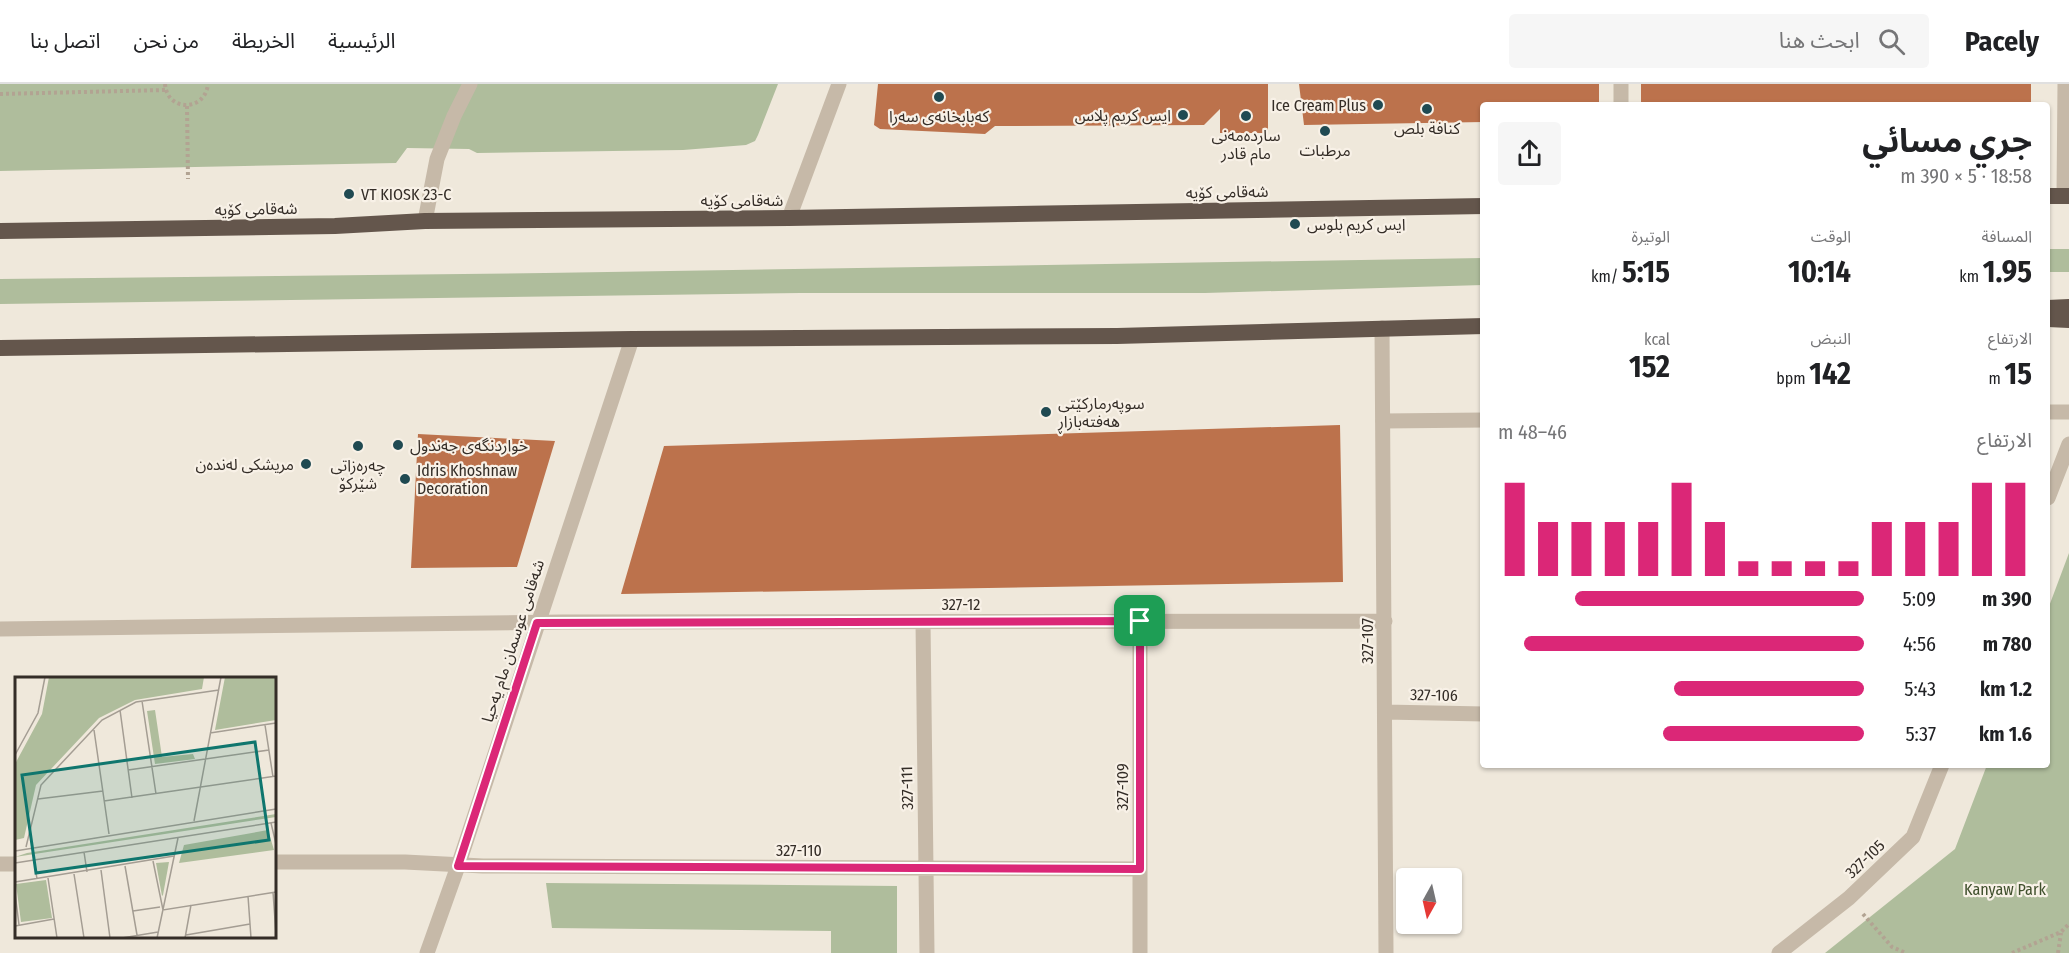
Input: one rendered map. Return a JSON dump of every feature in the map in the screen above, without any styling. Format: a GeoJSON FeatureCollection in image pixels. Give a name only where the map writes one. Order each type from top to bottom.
{"type":"FeatureCollection","features":[{"type":"Feature","properties":{"kind":"highway","name":"شەقامی کۆیە"},"geometry":{"type":"LineString","coordinates":[[0,231],[334,226],[425,221],[789,218],[1480,206]]}},
{"type":"Feature","properties":{"kind":"highway"},"geometry":{"type":"LineString","coordinates":[[2050,309],[2069,307]]}},
{"type":"Feature","properties":{"kind":"highway"},"geometry":{"type":"LineString","coordinates":[[2050,320],[2069,320]]}},
{"type":"Feature","properties":{"kind":"highway"},"geometry":{"type":"LineString","coordinates":[[0,348],[632,339],[1117,336],[1480,326]]}},
{"type":"Feature","properties":{"kind":"street"},"geometry":{"type":"LineString","coordinates":[[425,221],[437,159],[470,84]]}},
{"type":"Feature","properties":{"kind":"street"},"geometry":{"type":"LineString","coordinates":[[789,218],[839,84]]}},
{"type":"Feature","properties":{"kind":"street"},"geometry":{"type":"LineString","coordinates":[[1621,84],[1621,102]]}},
{"type":"Feature","properties":{"kind":"street"},"geometry":{"type":"LineString","coordinates":[[2060,196],[2065,84]]}},
{"type":"Feature","properties":{"kind":"street","name":"327-107"},"geometry":{"type":"LineString","coordinates":[[1382,328],[1386,953]]}},
{"type":"Feature","properties":{"kind":"street","name":"شەقامی عوسمان مام یەحیا"},"geometry":{"type":"LineString","coordinates":[[427,953],[458,866],[632,339]]}},
{"type":"Feature","properties":{"kind":"street"},"geometry":{"type":"LineString","coordinates":[[2050,412],[2069,412]]}},
{"type":"Feature","properties":{"kind":"street"},"geometry":{"type":"LineString","coordinates":[[1383,421],[1480,420]]}},
{"type":"Feature","properties":{"kind":"street"},"geometry":{"type":"LineString","coordinates":[[2050,493],[2069,444]]}},
{"type":"Feature","properties":{"kind":"street","name":"327-109"},"geometry":{"type":"LineString","coordinates":[[1140,621],[1140,953]]}},
{"type":"Feature","properties":{"kind":"street","name":"327-12"},"geometry":{"type":"LineString","coordinates":[[0,629],[537,623],[1385,621]]}},
{"type":"Feature","properties":{"kind":"street","name":"327-111"},"geometry":{"type":"LineString","coordinates":[[923,622],[927,953]]}},
{"type":"Feature","properties":{"kind":"street","name":"327-106"},"geometry":{"type":"LineString","coordinates":[[1385,712],[1480,714]]}},
{"type":"Feature","properties":{"kind":"street","name":"327-105"},"geometry":{"type":"LineString","coordinates":[[1779,953],[1849,898],[1913,837],[1941,768]]}},
{"type":"Feature","properties":{"kind":"street","name":"327-110"},"geometry":{"type":"LineString","coordinates":[[276,862],[405,862],[458,866],[1140,869]]}},
{"type":"Feature","properties":{"kind":"path"},"geometry":{"type":"LineString","coordinates":[[165,84],[165,90],[173,102],[187,106],[204,96],[208,84]]}},
{"type":"Feature","properties":{"kind":"path"},"geometry":{"type":"LineString","coordinates":[[0,94],[165,90]]}},
{"type":"Feature","properties":{"kind":"path"},"geometry":{"type":"LineString","coordinates":[[187,106],[188,179]]}},
{"type":"Feature","properties":{"kind":"path"},"geometry":{"type":"LineString","coordinates":[[1849,898],[1892,947],[1906,953]]}},
{"type":"Feature","properties":{"kind":"path"},"geometry":{"type":"LineString","coordinates":[[2012,953],[2061,932],[2069,924]]}},
{"type":"Feature","properties":{"kind":"path"},"geometry":{"type":"LineString","coordinates":[[2058,953],[2061,932]]}},
{"type":"Feature","properties":{"kind":"path"},"geometry":{"type":"LineString","coordinates":[[1892,947],[1892,953]]}},
{"type":"Feature","properties":{"kind":"green space"},"geometry":{"type":"Polygon","coordinates":[[[0,84],[778,84],[755,141],[746,145],[683,150],[477,153],[469,149],[407,148],[396,163],[0,171],[0,84]]]}},
{"type":"Feature","properties":{"kind":"green space"},"geometry":{"type":"Polygon","coordinates":[[[2050,249],[2069,249],[2069,272],[2050,272],[2050,249]]]}},
{"type":"Feature","properties":{"kind":"green space"},"geometry":{"type":"Polygon","coordinates":[[[1480,258],[1480,285],[1205,293],[800,293],[0,304],[0,279],[1480,258]]]}},
{"type":"Feature","properties":{"kind":"green space","name":"Kanyaw Park"},"geometry":{"type":"Polygon","coordinates":[[[2069,553],[2069,953],[1825,953],[1955,849],[1986,768],[2050,768],[2050,604],[2069,553]]]}},
{"type":"Feature","properties":{"kind":"green space"},"geometry":{"type":"Polygon","coordinates":[[[546,883],[897,886],[897,953],[831,953],[831,931],[552,928],[546,883]]]}},
{"type":"Feature","properties":{"kind":"building"},"geometry":{"type":"Polygon","coordinates":[[[878,84],[1268,84],[1268,133],[1220,133],[1220,109],[1204,125],[995,126],[985,134],[880,129],[874,125],[878,84]]]}},
{"type":"Feature","properties":{"kind":"building","name":"Ice Cream Plus"},"geometry":{"type":"Polygon","coordinates":[[[1299,84],[1599,84],[1599,102],[1480,102],[1480,122],[1304,125],[1299,84]]]}},
{"type":"Feature","properties":{"kind":"building"},"geometry":{"type":"Polygon","coordinates":[[[1641,84],[2031,84],[2031,102],[1641,102],[1641,84]]]}},
{"type":"Feature","properties":{"kind":"building"},"geometry":{"type":"Polygon","coordinates":[[[1340,425],[1343,582],[621,594],[664,446],[1340,425]]]}},
{"type":"Feature","properties":{"kind":"building"},"geometry":{"type":"Polygon","coordinates":[[[418,434],[555,441],[517,567],[411,568],[418,434]]]}},
{"type":"Feature","properties":{"kind":"place","name":"کەبابخانەی سەرا"},"geometry":{"type":"Point","coordinates":[939,97]}},
{"type":"Feature","properties":{"kind":"place","name":"Ice Cream Plus"},"geometry":{"type":"Point","coordinates":[1378,105]}},
{"type":"Feature","properties":{"kind":"place","name":"كنافة بلص"},"geometry":{"type":"Point","coordinates":[1427,109]}},
{"type":"Feature","properties":{"kind":"place","name":"ايس كريم پلاس"},"geometry":{"type":"Point","coordinates":[1183,115]}},
{"type":"Feature","properties":{"kind":"place","name":"ساردەمەنی مام قادر"},"geometry":{"type":"Point","coordinates":[1246,116]}},
{"type":"Feature","properties":{"kind":"place","name":"مرطبات"},"geometry":{"type":"Point","coordinates":[1325,131]}},
{"type":"Feature","properties":{"kind":"place","name":"VT KIOSK 23-C"},"geometry":{"type":"Point","coordinates":[349,194]}},
{"type":"Feature","properties":{"kind":"place","name":"ايس كريم بلوس"},"geometry":{"type":"Point","coordinates":[1295,224]}},
{"type":"Feature","properties":{"kind":"place","name":"سوپەرمارکێتی هەفتەبازاڕ"},"geometry":{"type":"Point","coordinates":[1046,412]}},
{"type":"Feature","properties":{"kind":"place","name":"خواردنگەی جەندول"},"geometry":{"type":"Point","coordinates":[398,445]}},
{"type":"Feature","properties":{"kind":"place","name":"چەرەزاتی شێرکۆ"},"geometry":{"type":"Point","coordinates":[358,446]}},
{"type":"Feature","properties":{"kind":"place","name":"مریشکی لەندەن"},"geometry":{"type":"Point","coordinates":[306,464]}},
{"type":"Feature","properties":{"kind":"place","name":"Idris Khoshnaw Decoration"},"geometry":{"type":"Point","coordinates":[405,479]}},
{"type":"Feature","properties":{"kind":"route"},"geometry":{"type":"LineString","coordinates":[[1140,621],[1140,869],[458,866],[537,623],[1140,621]]}}]}
